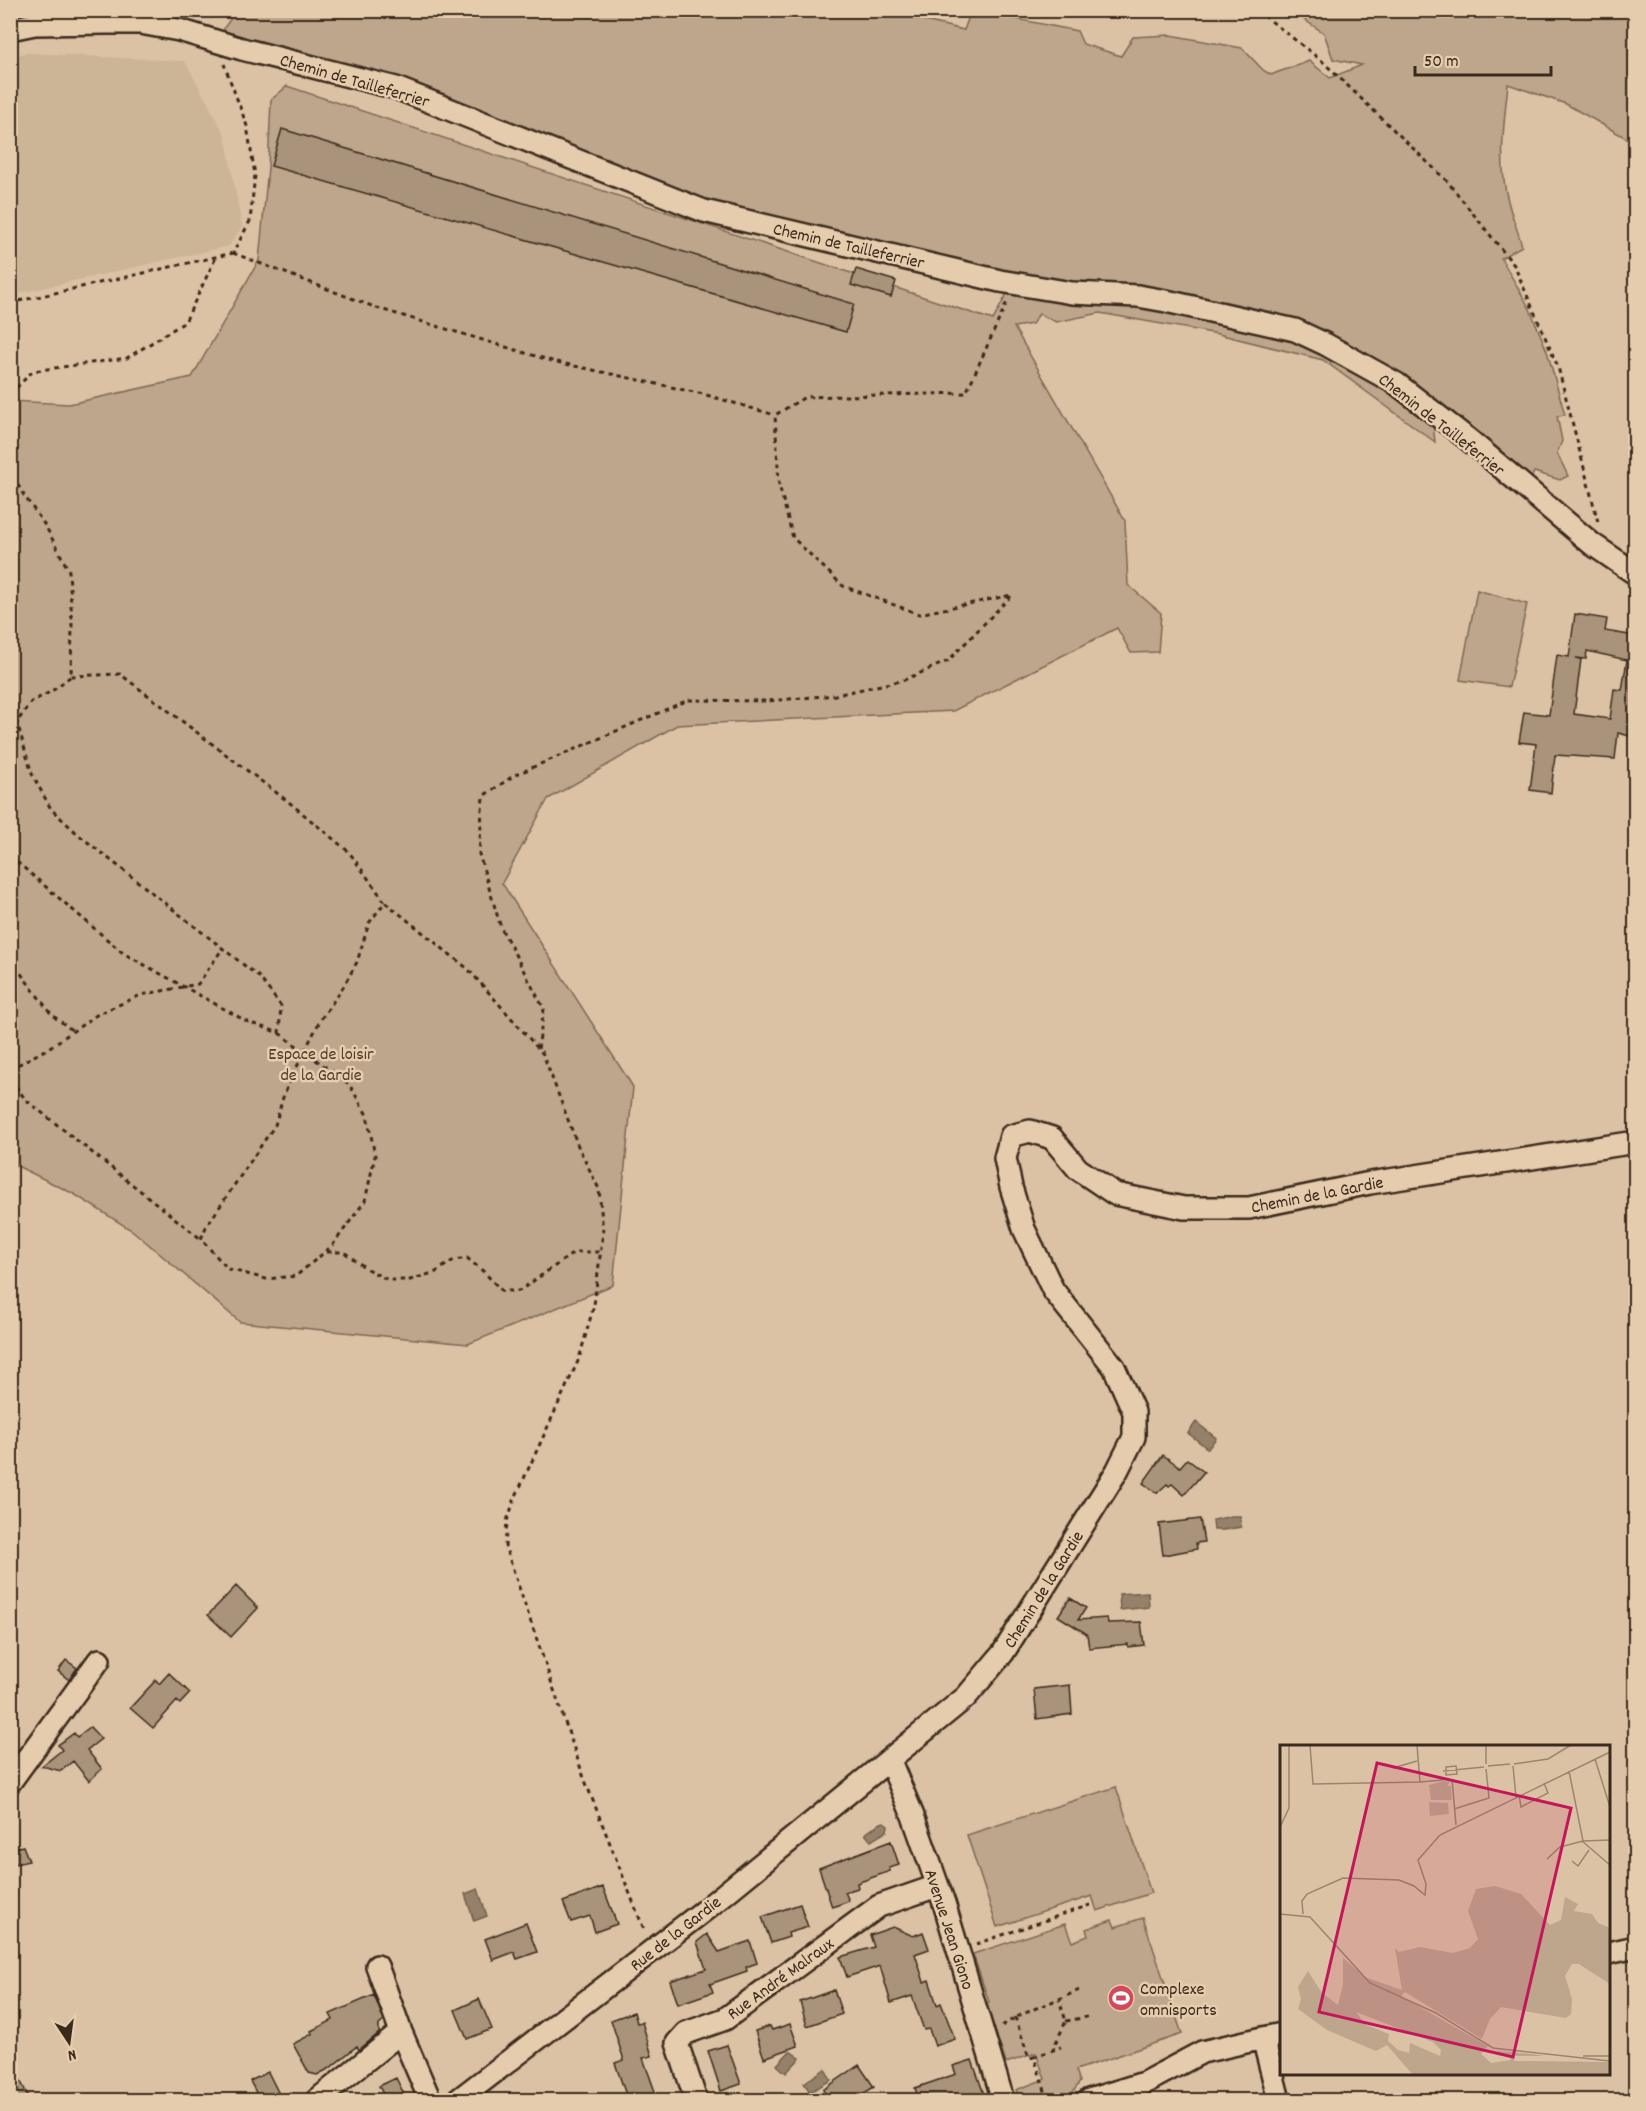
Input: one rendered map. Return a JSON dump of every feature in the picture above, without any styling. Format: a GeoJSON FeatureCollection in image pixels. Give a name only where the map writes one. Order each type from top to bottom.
{"type":"FeatureCollection","features":[{"type":"Feature","properties":{"kind":"street","name":"Chemin de Tailleferrier"},"geometry":{"type":"LineString","coordinates":[[10,29],[35,24],[141,23],[179,30],[219,43],[396,88],[704,211],[1015,283],[1072,293],[1156,299],[1295,330],[1397,384],[1469,440],[1535,498],[1635,574]]}},
{"type":"Feature","properties":{"kind":"street","name":"Chemin de la Gardie"},"geometry":{"type":"LineString","coordinates":[[890,1761],[966,1697],[1003,1653],[1117,1472],[1134,1437],[1134,1412],[1114,1367],[1053,1290],[1024,1229],[1005,1158],[1011,1137],[1030,1131],[1052,1138],[1078,1170],[1115,1194],[1184,1208],[1249,1208],[1370,1183],[1635,1142]]}},
{"type":"Feature","properties":{"kind":"street"},"geometry":{"type":"LineString","coordinates":[[10,1782],[99,1660]]}},
{"type":"Feature","properties":{"kind":"street","name":"Avenue Jean Giono"},"geometry":{"type":"LineString","coordinates":[[890,1761],[906,1797],[937,1886],[1003,2100]]}},
{"type":"Feature","properties":{"kind":"street","name":"Rue de la Gardie"},"geometry":{"type":"LineString","coordinates":[[461,2099],[652,1951],[890,1761]]}},
{"type":"Feature","properties":{"kind":"street","name":"Rue André Malraux"},"geometry":{"type":"LineString","coordinates":[[696,2100],[677,2043],[686,2033],[725,2019],[879,1906],[937,1886]]}},
{"type":"Feature","properties":{"kind":"street"},"geometry":{"type":"LineString","coordinates":[[1610,1953],[1635,1947]]}},
{"type":"Feature","properties":{"kind":"street"},"geometry":{"type":"LineString","coordinates":[[376,1966],[430,2100]]}},
{"type":"Feature","properties":{"kind":"street"},"geometry":{"type":"LineString","coordinates":[[317,2100],[401,2032]]}},
{"type":"Feature","properties":{"kind":"street"},"geometry":{"type":"LineString","coordinates":[[1089,2100],[1144,2083],[1202,2052],[1272,2036],[1279,2100]]}},
{"type":"Feature","properties":{"kind":"path"},"geometry":{"type":"LineString","coordinates":[[1257,10],[1322,62],[1447,181],[1514,265],[1558,367],[1597,518],[1603,551]]}},
{"type":"Feature","properties":{"kind":"path"},"geometry":{"type":"LineString","coordinates":[[219,43],[219,51],[247,126],[255,175],[250,221],[233,253]]}},
{"type":"Feature","properties":{"kind":"path"},"geometry":{"type":"LineString","coordinates":[[10,303],[233,253],[377,308],[552,361],[703,394],[775,415],[805,397],[966,393],[1015,283]]}},
{"type":"Feature","properties":{"kind":"path"},"geometry":{"type":"LineString","coordinates":[[10,394],[33,371],[127,358],[185,322],[216,257]]}},
{"type":"Feature","properties":{"kind":"path"},"geometry":{"type":"LineString","coordinates":[[538,1049],[544,1009],[501,928],[479,854],[483,796],[515,775],[688,700],[768,700],[835,695],[904,680],[948,661],[1012,595],[919,614],[843,586],[793,538],[779,485],[775,415]]}},
{"type":"Feature","properties":{"kind":"path"},"geometry":{"type":"LineString","coordinates":[[10,468],[21,491],[46,527],[69,571],[72,622],[71,676]]}},
{"type":"Feature","properties":{"kind":"path"},"geometry":{"type":"LineString","coordinates":[[10,747],[17,722],[31,702],[52,691],[71,676],[120,674],[290,803],[349,852],[385,902],[468,969],[543,1054],[578,1146],[600,1189],[603,1232],[594,1305],[579,1359],[515,1498],[507,1521],[505,1546],[584,1778],[652,1951]]}},
{"type":"Feature","properties":{"kind":"path"},"geometry":{"type":"LineString","coordinates":[[10,726],[17,722]]}},
{"type":"Feature","properties":{"kind":"path"},"geometry":{"type":"LineString","coordinates":[[17,722],[32,774],[51,809],[80,836],[259,978],[281,1006],[279,1033]]}},
{"type":"Feature","properties":{"kind":"path"},"geometry":{"type":"LineString","coordinates":[[10,856],[123,953],[246,1021],[279,1033],[349,1084],[367,1115],[375,1156],[365,1201],[332,1246],[296,1276],[266,1279],[228,1269],[201,1239],[26,1100],[10,1080]]}},
{"type":"Feature","properties":{"kind":"path"},"geometry":{"type":"LineString","coordinates":[[201,1239],[206,1227],[275,1125],[284,1094],[304,1052],[321,1019],[357,962],[369,923],[385,902]]}},
{"type":"Feature","properties":{"kind":"path"},"geometry":{"type":"LineString","coordinates":[[10,1069],[47,1049],[98,1014],[141,995],[198,984],[223,948]]}},
{"type":"Feature","properties":{"kind":"path"},"geometry":{"type":"LineString","coordinates":[[10,959],[52,1015],[73,1031]]}},
{"type":"Feature","properties":{"kind":"path"},"geometry":{"type":"LineString","coordinates":[[324,1253],[344,1252],[367,1269],[388,1280],[419,1278],[436,1272],[453,1260],[467,1258],[502,1291],[519,1291],[574,1252],[600,1252]]}},
{"type":"Feature","properties":{"kind":"path"},"geometry":{"type":"LineString","coordinates":[[958,1950],[1093,1904]]}},
{"type":"Feature","properties":{"kind":"path"},"geometry":{"type":"LineString","coordinates":[[983,2034],[995,2030],[1015,2017],[1079,1990]]}},
{"type":"Feature","properties":{"kind":"path"},"geometry":{"type":"LineString","coordinates":[[1052,2051],[1066,2021],[1059,2000]]}},
{"type":"Feature","properties":{"kind":"path"},"geometry":{"type":"LineString","coordinates":[[1015,2017],[1029,2058],[1061,2047]]}},
{"type":"Feature","properties":{"kind":"path"},"geometry":{"type":"LineString","coordinates":[[1066,2021],[1087,2017]]}},
{"type":"Feature","properties":{"kind":"path"},"geometry":{"type":"LineString","coordinates":[[1034,2057],[1048,2100]]}},
{"type":"Feature","properties":{"kind":"shaded area"},"geometry":{"type":"Polygon","coordinates":[[[26,53],[185,61],[225,135],[242,226],[229,246],[11,295],[11,56],[26,53]]]}},
{"type":"Feature","properties":{"kind":"shaded area"},"geometry":{"type":"Polygon","coordinates":[[[1196,1422],[1216,1438],[1208,1449],[1188,1433],[1196,1422]]]}},
{"type":"Feature","properties":{"kind":"shaded area"},"geometry":{"type":"Polygon","coordinates":[[[1240,1516],[1241,1527],[1214,1530],[1213,1520],[1240,1516]]]}},
{"type":"Feature","properties":{"kind":"shaded area"},"geometry":{"type":"Polygon","coordinates":[[[1148,1592],[1149,1607],[1120,1610],[1119,1594],[1148,1592]]]}},
{"type":"Feature","properties":{"kind":"shaded area"},"geometry":{"type":"Polygon","coordinates":[[[884,1822],[888,1825],[887,1831],[871,1841],[865,1834],[884,1822]]]}},
{"type":"Feature","properties":{"kind":"shaded area"},"geometry":{"type":"Polygon","coordinates":[[[478,1889],[487,1916],[474,1921],[465,1894],[478,1889]]]}},
{"type":"Feature","properties":{"kind":"shaded area"},"geometry":{"type":"Polygon","coordinates":[[[790,2051],[800,2058],[786,2073],[777,2065],[790,2051]]]}},
{"type":"Feature","properties":{"kind":"shaded area"},"geometry":{"type":"Polygon","coordinates":[[[825,2069],[831,2080],[810,2092],[804,2083],[825,2069]]]}},
{"type":"Feature","properties":{"kind":"green space"},"geometry":{"type":"Polygon","coordinates":[[[147,10],[148,14],[11,23],[10,11],[147,10]]]}},
{"type":"Feature","properties":{"kind":"green space","name":"Espace de loisir de la Gardie"},"geometry":{"type":"Polygon","coordinates":[[[917,10],[925,21],[964,30],[971,11],[976,11],[1077,31],[1083,44],[1121,56],[1133,37],[1170,35],[1242,48],[1271,75],[1309,61],[1330,78],[1362,65],[1333,59],[1324,33],[1291,11],[1635,11],[1635,143],[1566,104],[1508,84],[1503,172],[1508,201],[1522,246],[1501,258],[1530,309],[1547,351],[1565,415],[1557,416],[1562,441],[1557,453],[1568,476],[1560,480],[1534,472],[1531,479],[1470,425],[1433,423],[1435,442],[1323,360],[1218,334],[1100,313],[1056,322],[1039,314],[1032,324],[1014,327],[1125,521],[1128,585],[1161,613],[1158,652],[1131,653],[1117,628],[953,711],[677,725],[548,799],[502,883],[633,1087],[613,1285],[468,1344],[240,1322],[133,1231],[74,1194],[11,1163],[10,401],[69,404],[192,377],[259,260],[268,168],[271,100],[287,86],[993,320],[1015,278],[708,206],[225,35],[224,28],[236,11],[917,10]]]}},
{"type":"Feature","properties":{"kind":"green space"},"geometry":{"type":"Polygon","coordinates":[[[1477,590],[1527,604],[1509,687],[1460,680],[1477,590]]]}},
{"type":"Feature","properties":{"kind":"green space"},"geometry":{"type":"Polygon","coordinates":[[[1116,1787],[1151,1893],[1097,1911],[1092,1896],[997,1927],[967,1835],[1116,1787]]]}},
{"type":"Feature","properties":{"kind":"green space","name":"Complexe omnisports"},"geometry":{"type":"Polygon","coordinates":[[[1143,1918],[1182,2034],[1076,2070],[1080,2082],[1071,2095],[1053,2100],[1020,2100],[1016,2090],[1045,2079],[1036,2053],[1006,2063],[973,1954],[1065,1924],[1072,1942],[1088,1936],[1086,1929],[1112,1920],[1115,1927],[1143,1918]]]}},
{"type":"Feature","properties":{"kind":"building"},"geometry":{"type":"Polygon","coordinates":[[[282,129],[854,304],[846,332],[271,166],[282,129]]]}},
{"type":"Feature","properties":{"kind":"building"},"geometry":{"type":"Polygon","coordinates":[[[856,269],[896,281],[891,297],[851,285],[856,269]]]}},
{"type":"Feature","properties":{"kind":"building"},"geometry":{"type":"Polygon","coordinates":[[[1575,614],[1607,619],[1605,631],[1635,636],[1635,698],[1630,736],[1618,733],[1615,759],[1555,755],[1551,793],[1530,790],[1536,744],[1519,742],[1524,712],[1549,715],[1557,655],[1569,657],[1575,614]],[[1587,651],[1586,659],[1576,658],[1581,659],[1574,714],[1610,719],[1614,689],[1622,690],[1627,660],[1587,651]]]}},
{"type":"Feature","properties":{"kind":"building"},"geometry":{"type":"Polygon","coordinates":[[[1163,1455],[1180,1467],[1187,1459],[1204,1472],[1184,1495],[1172,1484],[1169,1486],[1167,1484],[1157,1493],[1143,1483],[1163,1455]]]}},
{"type":"Feature","properties":{"kind":"building"},"geometry":{"type":"Polygon","coordinates":[[[1200,1519],[1204,1542],[1196,1543],[1197,1549],[1163,1555],[1159,1524],[1200,1519]]]}},
{"type":"Feature","properties":{"kind":"building"},"geometry":{"type":"Polygon","coordinates":[[[236,1586],[258,1608],[231,1637],[208,1615],[236,1586]]]}},
{"type":"Feature","properties":{"kind":"building"},"geometry":{"type":"Polygon","coordinates":[[[1070,1598],[1086,1608],[1078,1620],[1107,1618],[1108,1623],[1141,1622],[1144,1645],[1128,1647],[1128,1644],[1089,1648],[1087,1634],[1058,1616],[1070,1598]]]}},
{"type":"Feature","properties":{"kind":"building"},"geometry":{"type":"Polygon","coordinates":[[[66,1660],[77,1668],[69,1680],[58,1671],[66,1660]]]}},
{"type":"Feature","properties":{"kind":"building"},"geometry":{"type":"Polygon","coordinates":[[[169,1673],[190,1693],[180,1704],[177,1701],[153,1728],[130,1708],[156,1680],[159,1684],[169,1673]]]}},
{"type":"Feature","properties":{"kind":"building"},"geometry":{"type":"Polygon","coordinates":[[[1070,1685],[1072,1714],[1037,1719],[1034,1689],[1070,1685]]]}},
{"type":"Feature","properties":{"kind":"building"},"geometry":{"type":"Polygon","coordinates":[[[90,1727],[101,1739],[87,1750],[102,1769],[89,1781],[73,1761],[61,1771],[42,1766],[62,1750],[58,1745],[74,1733],[77,1737],[90,1727]]]}},
{"type":"Feature","properties":{"kind":"building"},"geometry":{"type":"Polygon","coordinates":[[[891,1841],[899,1865],[889,1868],[890,1871],[857,1883],[858,1888],[845,1892],[849,1901],[832,1907],[819,1868],[891,1841]]]}},
{"type":"Feature","properties":{"kind":"building"},"geometry":{"type":"Polygon","coordinates":[[[23,1846],[29,1861],[10,1865],[10,1849],[23,1846]]]}},
{"type":"Feature","properties":{"kind":"building"},"geometry":{"type":"Polygon","coordinates":[[[603,1887],[617,1924],[595,1932],[590,1916],[571,1922],[563,1902],[603,1887]]]}},
{"type":"Feature","properties":{"kind":"building"},"geometry":{"type":"Polygon","coordinates":[[[800,1904],[808,1927],[788,1933],[789,1937],[771,1943],[762,1917],[800,1904]]]}},
{"type":"Feature","properties":{"kind":"building"},"geometry":{"type":"Polygon","coordinates":[[[526,1923],[537,1952],[517,1959],[514,1952],[493,1960],[485,1939],[526,1923]]]}},
{"type":"Feature","properties":{"kind":"building"},"geometry":{"type":"Polygon","coordinates":[[[893,1927],[913,1936],[923,1932],[929,1949],[915,1954],[924,1982],[929,1980],[937,2005],[941,2003],[955,2039],[935,2046],[929,2029],[924,2030],[912,1996],[891,2003],[880,1966],[847,1977],[840,1957],[874,1947],[870,1935],[893,1927]]]}},
{"type":"Feature","properties":{"kind":"building"},"geometry":{"type":"Polygon","coordinates":[[[707,1934],[719,1952],[750,1941],[757,1963],[746,1967],[747,1971],[710,1984],[713,1992],[678,2004],[670,1981],[706,1969],[697,1942],[707,1934]]]}},
{"type":"Feature","properties":{"kind":"building"},"geometry":{"type":"Polygon","coordinates":[[[834,1990],[842,2014],[807,2026],[800,2002],[834,1990]]]}},
{"type":"Feature","properties":{"kind":"building"},"geometry":{"type":"Polygon","coordinates":[[[374,1995],[384,2021],[379,2025],[379,2033],[359,2050],[357,2046],[330,2068],[317,2075],[309,2073],[293,2044],[312,2034],[311,2031],[333,2020],[330,2014],[374,1995]]]}},
{"type":"Feature","properties":{"kind":"building"},"geometry":{"type":"Polygon","coordinates":[[[479,1999],[492,2029],[467,2039],[455,2010],[479,1999]]]}},
{"type":"Feature","properties":{"kind":"building"},"geometry":{"type":"Polygon","coordinates":[[[634,2012],[637,2023],[642,2022],[652,2056],[643,2058],[658,2100],[635,2100],[632,2093],[626,2095],[615,2063],[624,2060],[611,2020],[634,2012]]]}},
{"type":"Feature","properties":{"kind":"building"},"geometry":{"type":"Polygon","coordinates":[[[790,2024],[798,2046],[764,2058],[755,2031],[770,2026],[772,2030],[790,2024]]]}},
{"type":"Feature","properties":{"kind":"building"},"geometry":{"type":"Polygon","coordinates":[[[727,2045],[741,2084],[721,2091],[708,2051],[727,2045]]]}},
{"type":"Feature","properties":{"kind":"building"},"geometry":{"type":"Polygon","coordinates":[[[10,2060],[30,2100],[10,2100],[10,2060]]]}},
{"type":"Feature","properties":{"kind":"building"},"geometry":{"type":"Polygon","coordinates":[[[972,2060],[986,2100],[919,2100],[915,2088],[956,2074],[953,2066],[972,2060]]]}},
{"type":"Feature","properties":{"kind":"building"},"geometry":{"type":"Polygon","coordinates":[[[859,2065],[874,2087],[853,2100],[830,2100],[823,2090],[859,2065]]]}},
{"type":"Feature","properties":{"kind":"building"},"geometry":{"type":"Polygon","coordinates":[[[268,2072],[282,2100],[260,2100],[250,2081],[268,2072]]]}},
{"type":"Feature","properties":{"kind":"building"},"geometry":{"type":"Polygon","coordinates":[[[396,2078],[407,2100],[386,2100],[379,2086],[396,2078]]]}},
{"type":"Feature","properties":{"kind":"place","name":"Complexe omnisports"},"geometry":{"type":"Point","coordinates":[1121,1998]}}]}
